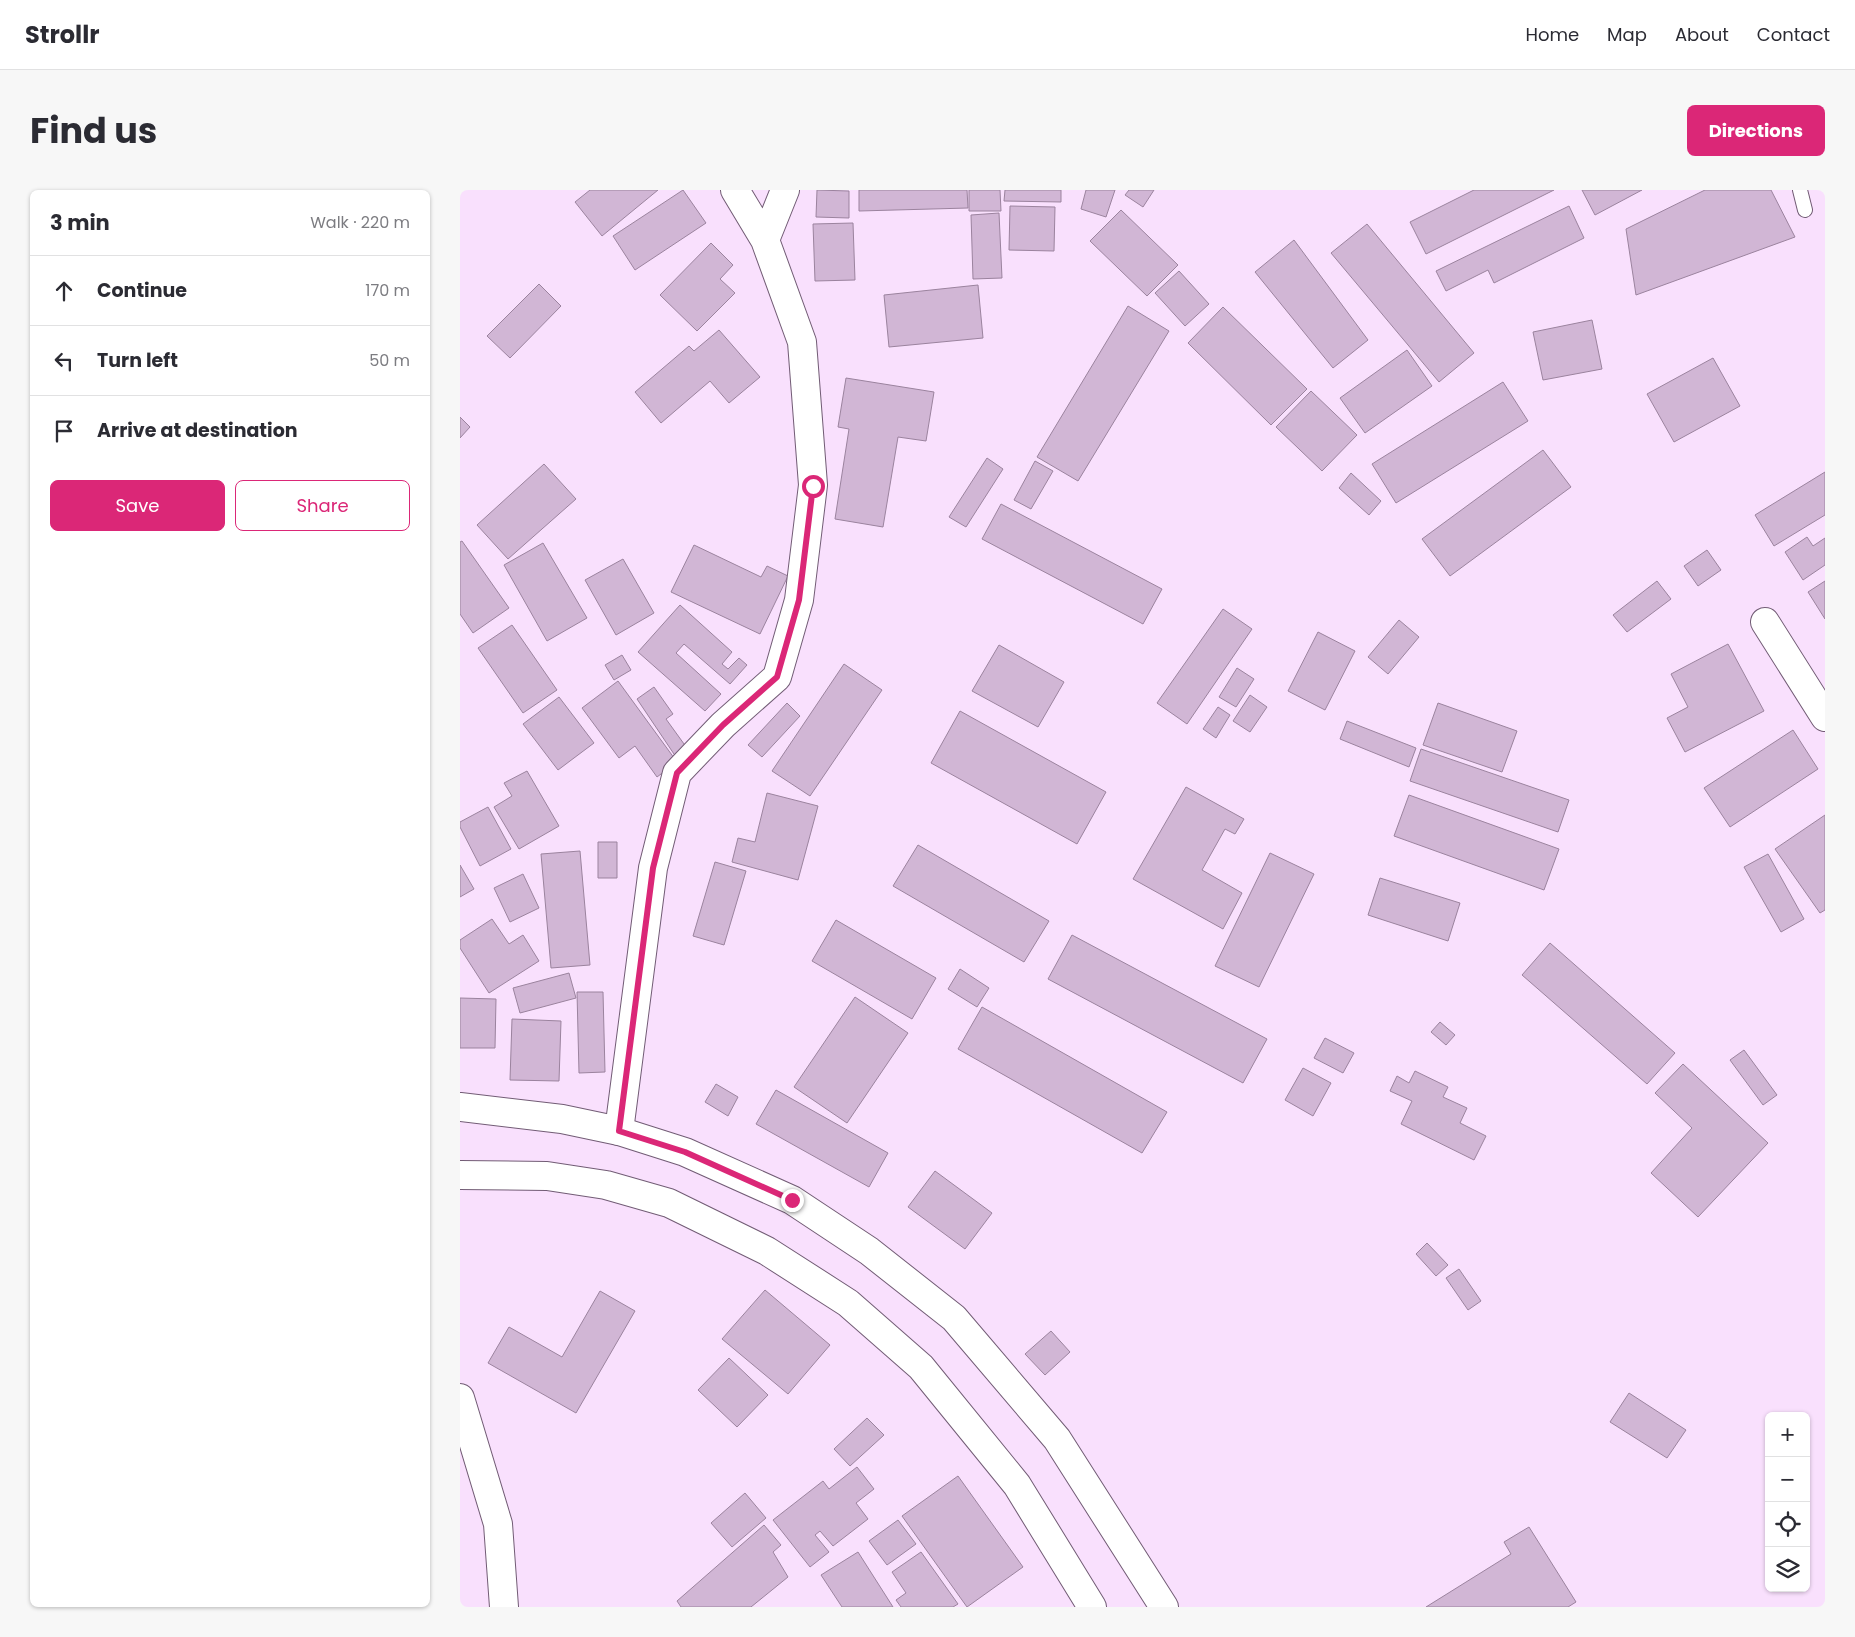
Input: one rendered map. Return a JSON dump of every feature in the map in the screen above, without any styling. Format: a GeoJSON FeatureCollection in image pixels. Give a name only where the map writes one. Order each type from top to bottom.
{"type":"FeatureCollection","features":[{"type":"Feature","properties":{"kind":"main road"},"geometry":{"type":"LineString","coordinates":[[619,1131],[653,868],[677,773],[723,725],[777,677],[799,600],[813,486],[802,342],[765,240],[735,190]]}},
{"type":"Feature","properties":{"kind":"main road"},"geometry":{"type":"LineString","coordinates":[[765,240],[785,190]]}},
{"type":"Feature","properties":{"kind":"main road"},"geometry":{"type":"LineString","coordinates":[[1765,622],[1825,717]]}},
{"type":"Feature","properties":{"kind":"main road"},"geometry":{"type":"LineString","coordinates":[[460,1107],[562,1119],[619,1131],[685,1152],[792,1200],[869,1252],[954,1318],[1057,1439],[1164,1607]]}},
{"type":"Feature","properties":{"kind":"main road"},"geometry":{"type":"LineString","coordinates":[[460,1175],[547,1176],[606,1185],[668,1203],[767,1252],[848,1303],[921,1367],[1017,1486],[1092,1607]]}},
{"type":"Feature","properties":{"kind":"main road"},"geometry":{"type":"LineString","coordinates":[[460,1398],[498,1524],[504,1607]]}},
{"type":"Feature","properties":{"kind":"lane"},"geometry":{"type":"LineString","coordinates":[[1800,190],[1805,210]]}},
{"type":"Feature","properties":{"kind":"building"},"geometry":{"type":"Polygon","coordinates":[[[590,190],[658,190],[602,236],[575,202],[590,190]]]}},
{"type":"Feature","properties":{"kind":"building"},"geometry":{"type":"Polygon","coordinates":[[[683,190],[706,223],[635,270],[613,236],[683,190]]]}},
{"type":"Feature","properties":{"kind":"building"},"geometry":{"type":"Polygon","coordinates":[[[817,190],[849,191],[849,218],[816,217],[817,190]]]}},
{"type":"Feature","properties":{"kind":"building"},"geometry":{"type":"Polygon","coordinates":[[[859,190],[967,190],[968,208],[859,211],[859,190]]]}},
{"type":"Feature","properties":{"kind":"building"},"geometry":{"type":"Polygon","coordinates":[[[969,190],[1000,190],[1001,211],[969,211],[969,190]]]}},
{"type":"Feature","properties":{"kind":"building"},"geometry":{"type":"Polygon","coordinates":[[[1005,190],[1061,190],[1061,202],[1004,201],[1005,190]]]}},
{"type":"Feature","properties":{"kind":"building"},"geometry":{"type":"Polygon","coordinates":[[[1086,190],[1115,190],[1106,217],[1081,209],[1086,190]]]}},
{"type":"Feature","properties":{"kind":"building"},"geometry":{"type":"Polygon","coordinates":[[[1129,190],[1154,190],[1143,207],[1125,195],[1129,190]]]}},
{"type":"Feature","properties":{"kind":"building"},"geometry":{"type":"Polygon","coordinates":[[[1474,190],[1554,190],[1426,254],[1410,222],[1474,190]]]}},
{"type":"Feature","properties":{"kind":"building"},"geometry":{"type":"Polygon","coordinates":[[[1582,190],[1642,190],[1595,215],[1582,190]]]}},
{"type":"Feature","properties":{"kind":"building"},"geometry":{"type":"Polygon","coordinates":[[[1705,190],[1771,190],[1795,237],[1636,295],[1626,229],[1705,190]]]}},
{"type":"Feature","properties":{"kind":"building"},"geometry":{"type":"Polygon","coordinates":[[[1010,206],[1055,207],[1054,251],[1009,250],[1010,206]]]}},
{"type":"Feature","properties":{"kind":"building"},"geometry":{"type":"Polygon","coordinates":[[[1569,206],[1584,238],[1494,283],[1488,270],[1446,291],[1436,271],[1569,206]]]}},
{"type":"Feature","properties":{"kind":"building"},"geometry":{"type":"Polygon","coordinates":[[[1121,210],[1178,265],[1147,296],[1090,241],[1121,210]]]}},
{"type":"Feature","properties":{"kind":"building"},"geometry":{"type":"Polygon","coordinates":[[[999,213],[1002,278],[973,279],[971,215],[999,213]]]}},
{"type":"Feature","properties":{"kind":"building"},"geometry":{"type":"Polygon","coordinates":[[[853,223],[855,280],[815,281],[813,224],[853,223]]]}},
{"type":"Feature","properties":{"kind":"building"},"geometry":{"type":"Polygon","coordinates":[[[1367,224],[1474,353],[1439,382],[1331,253],[1367,224]]]}},
{"type":"Feature","properties":{"kind":"building"},"geometry":{"type":"Polygon","coordinates":[[[1294,240],[1368,340],[1333,368],[1255,272],[1294,240]]]}},
{"type":"Feature","properties":{"kind":"building"},"geometry":{"type":"Polygon","coordinates":[[[711,243],[733,265],[720,279],[735,293],[697,331],[660,295],[711,243]]]}},
{"type":"Feature","properties":{"kind":"building"},"geometry":{"type":"Polygon","coordinates":[[[1179,271],[1209,304],[1185,326],[1155,293],[1179,271]]]}},
{"type":"Feature","properties":{"kind":"building"},"geometry":{"type":"Polygon","coordinates":[[[539,284],[561,306],[510,358],[487,336],[539,284]]]}},
{"type":"Feature","properties":{"kind":"building"},"geometry":{"type":"Polygon","coordinates":[[[978,285],[983,338],[889,347],[884,295],[978,285]]]}},
{"type":"Feature","properties":{"kind":"building"},"geometry":{"type":"Polygon","coordinates":[[[1128,306],[1169,331],[1078,481],[1037,457],[1128,306]]]}},
{"type":"Feature","properties":{"kind":"building"},"geometry":{"type":"Polygon","coordinates":[[[1223,307],[1307,389],[1271,425],[1188,343],[1223,307]]]}},
{"type":"Feature","properties":{"kind":"building"},"geometry":{"type":"Polygon","coordinates":[[[1592,320],[1602,369],[1543,380],[1533,332],[1592,320]]]}},
{"type":"Feature","properties":{"kind":"building"},"geometry":{"type":"Polygon","coordinates":[[[719,330],[760,377],[729,403],[710,381],[661,423],[635,392],[689,346],[694,351],[719,330]]]}},
{"type":"Feature","properties":{"kind":"building"},"geometry":{"type":"Polygon","coordinates":[[[1407,350],[1432,386],[1365,433],[1340,398],[1407,350]]]}},
{"type":"Feature","properties":{"kind":"building"},"geometry":{"type":"Polygon","coordinates":[[[1713,358],[1740,406],[1674,442],[1647,394],[1713,358]]]}},
{"type":"Feature","properties":{"kind":"building"},"geometry":{"type":"Polygon","coordinates":[[[846,378],[934,392],[926,441],[898,437],[883,527],[835,519],[849,429],[838,427],[846,378]]]}},
{"type":"Feature","properties":{"kind":"building"},"geometry":{"type":"Polygon","coordinates":[[[1503,382],[1528,421],[1396,503],[1372,464],[1503,382]]]}},
{"type":"Feature","properties":{"kind":"building"},"geometry":{"type":"Polygon","coordinates":[[[1311,391],[1357,435],[1322,471],[1276,427],[1311,391]]]}},
{"type":"Feature","properties":{"kind":"building"},"geometry":{"type":"Polygon","coordinates":[[[460,417],[470,427],[460,438],[460,417]]]}},
{"type":"Feature","properties":{"kind":"building"},"geometry":{"type":"Polygon","coordinates":[[[1543,450],[1571,487],[1450,576],[1422,539],[1543,450]]]}},
{"type":"Feature","properties":{"kind":"building"},"geometry":{"type":"Polygon","coordinates":[[[987,458],[1003,469],[966,527],[949,517],[987,458]]]}},
{"type":"Feature","properties":{"kind":"building"},"geometry":{"type":"Polygon","coordinates":[[[1035,461],[1053,471],[1031,509],[1014,500],[1035,461]]]}},
{"type":"Feature","properties":{"kind":"building"},"geometry":{"type":"Polygon","coordinates":[[[544,464],[576,499],[508,559],[477,525],[544,464]]]}},
{"type":"Feature","properties":{"kind":"building"},"geometry":{"type":"Polygon","coordinates":[[[1825,472],[1825,515],[1774,546],[1755,515],[1825,472]]]}},
{"type":"Feature","properties":{"kind":"building"},"geometry":{"type":"Polygon","coordinates":[[[1351,473],[1381,501],[1369,515],[1339,488],[1351,473]]]}},
{"type":"Feature","properties":{"kind":"building"},"geometry":{"type":"Polygon","coordinates":[[[1001,504],[1162,589],[1143,624],[982,539],[1001,504]]]}},
{"type":"Feature","properties":{"kind":"building"},"geometry":{"type":"Polygon","coordinates":[[[1807,537],[1813,546],[1825,538],[1825,565],[1803,580],[1785,552],[1807,537]]]}},
{"type":"Feature","properties":{"kind":"building"},"geometry":{"type":"Polygon","coordinates":[[[462,541],[509,608],[473,633],[460,614],[460,542],[462,541]]]}},
{"type":"Feature","properties":{"kind":"building"},"geometry":{"type":"Polygon","coordinates":[[[543,543],[587,618],[547,641],[504,565],[543,543]]]}},
{"type":"Feature","properties":{"kind":"building"},"geometry":{"type":"Polygon","coordinates":[[[694,545],[761,577],[767,566],[788,576],[760,634],[671,592],[694,545]]]}},
{"type":"Feature","properties":{"kind":"building"},"geometry":{"type":"Polygon","coordinates":[[[1707,550],[1721,570],[1698,586],[1684,566],[1707,550]]]}},
{"type":"Feature","properties":{"kind":"building"},"geometry":{"type":"Polygon","coordinates":[[[623,559],[654,613],[616,635],[585,580],[623,559]]]}},
{"type":"Feature","properties":{"kind":"building"},"geometry":{"type":"Polygon","coordinates":[[[1657,581],[1671,599],[1627,632],[1613,615],[1657,581]]]}},
{"type":"Feature","properties":{"kind":"building"},"geometry":{"type":"Polygon","coordinates":[[[1825,581],[1825,619],[1808,592],[1825,581]]]}},
{"type":"Feature","properties":{"kind":"building"},"geometry":{"type":"Polygon","coordinates":[[[680,605],[732,652],[722,664],[728,669],[739,658],[747,665],[730,684],[684,644],[676,653],[721,694],[705,711],[638,652],[680,605]]]}},
{"type":"Feature","properties":{"kind":"building"},"geometry":{"type":"Polygon","coordinates":[[[1223,609],[1252,629],[1187,724],[1157,703],[1223,609]]]}},
{"type":"Feature","properties":{"kind":"building"},"geometry":{"type":"Polygon","coordinates":[[[1399,620],[1419,637],[1388,674],[1368,657],[1399,620]]]}},
{"type":"Feature","properties":{"kind":"building"},"geometry":{"type":"Polygon","coordinates":[[[512,625],[557,690],[523,713],[478,648],[512,625]]]}},
{"type":"Feature","properties":{"kind":"building"},"geometry":{"type":"Polygon","coordinates":[[[1318,632],[1355,651],[1325,710],[1288,691],[1318,632]]]}},
{"type":"Feature","properties":{"kind":"building"},"geometry":{"type":"Polygon","coordinates":[[[1728,644],[1764,711],[1685,752],[1667,718],[1688,707],[1671,674],[1728,644]]]}},
{"type":"Feature","properties":{"kind":"building"},"geometry":{"type":"Polygon","coordinates":[[[999,645],[1064,682],[1038,727],[972,691],[999,645]]]}},
{"type":"Feature","properties":{"kind":"building"},"geometry":{"type":"Polygon","coordinates":[[[622,655],[631,670],[614,680],[605,665],[622,655]]]}},
{"type":"Feature","properties":{"kind":"building"},"geometry":{"type":"Polygon","coordinates":[[[844,664],[882,690],[810,796],[772,771],[844,664]]]}},
{"type":"Feature","properties":{"kind":"building"},"geometry":{"type":"Polygon","coordinates":[[[1237,668],[1254,679],[1236,707],[1219,697],[1237,668]]]}},
{"type":"Feature","properties":{"kind":"building"},"geometry":{"type":"Polygon","coordinates":[[[618,681],[677,762],[657,777],[635,746],[619,758],[582,708],[618,681]]]}},
{"type":"Feature","properties":{"kind":"building"},"geometry":{"type":"Polygon","coordinates":[[[654,687],[673,714],[666,719],[692,755],[680,763],[637,699],[654,687]]]}},
{"type":"Feature","properties":{"kind":"building"},"geometry":{"type":"Polygon","coordinates":[[[1250,695],[1267,707],[1250,732],[1233,721],[1250,695]]]}},
{"type":"Feature","properties":{"kind":"building"},"geometry":{"type":"Polygon","coordinates":[[[559,697],[594,743],[558,770],[523,724],[559,697]]]}},
{"type":"Feature","properties":{"kind":"building"},"geometry":{"type":"Polygon","coordinates":[[[787,703],[800,716],[762,757],[748,745],[787,703]]]}},
{"type":"Feature","properties":{"kind":"building"},"geometry":{"type":"Polygon","coordinates":[[[1438,703],[1517,731],[1502,772],[1423,745],[1438,703]]]}},
{"type":"Feature","properties":{"kind":"building"},"geometry":{"type":"Polygon","coordinates":[[[1218,707],[1230,715],[1216,738],[1203,729],[1218,707]]]}},
{"type":"Feature","properties":{"kind":"building"},"geometry":{"type":"Polygon","coordinates":[[[960,711],[1106,792],[1077,844],[931,763],[960,711]]]}},
{"type":"Feature","properties":{"kind":"building"},"geometry":{"type":"Polygon","coordinates":[[[1347,721],[1416,748],[1409,767],[1340,739],[1347,721]]]}},
{"type":"Feature","properties":{"kind":"building"},"geometry":{"type":"Polygon","coordinates":[[[1793,730],[1818,769],[1730,827],[1704,788],[1793,730]]]}},
{"type":"Feature","properties":{"kind":"building"},"geometry":{"type":"Polygon","coordinates":[[[1421,749],[1569,800],[1558,832],[1410,781],[1421,749]]]}},
{"type":"Feature","properties":{"kind":"building"},"geometry":{"type":"Polygon","coordinates":[[[527,771],[559,826],[519,849],[494,807],[512,796],[504,783],[527,771]]]}},
{"type":"Feature","properties":{"kind":"building"},"geometry":{"type":"Polygon","coordinates":[[[1186,787],[1244,819],[1235,834],[1225,829],[1202,870],[1242,893],[1223,929],[1133,879],[1186,787]]]}},
{"type":"Feature","properties":{"kind":"building"},"geometry":{"type":"Polygon","coordinates":[[[767,793],[818,806],[798,880],[732,862],[738,838],[755,842],[767,793]]]}},
{"type":"Feature","properties":{"kind":"building"},"geometry":{"type":"Polygon","coordinates":[[[1409,795],[1559,849],[1544,890],[1394,836],[1409,795]]]}},
{"type":"Feature","properties":{"kind":"building"},"geometry":{"type":"Polygon","coordinates":[[[488,807],[511,849],[480,866],[460,827],[460,822],[488,807]]]}},
{"type":"Feature","properties":{"kind":"building"},"geometry":{"type":"Polygon","coordinates":[[[1825,815],[1825,910],[1820,913],[1775,849],[1825,815]]]}},
{"type":"Feature","properties":{"kind":"building"},"geometry":{"type":"Polygon","coordinates":[[[598,842],[617,842],[617,878],[598,878],[598,842]]]}},
{"type":"Feature","properties":{"kind":"building"},"geometry":{"type":"Polygon","coordinates":[[[918,845],[1049,921],[1024,962],[893,886],[918,845]]]}},
{"type":"Feature","properties":{"kind":"building"},"geometry":{"type":"Polygon","coordinates":[[[580,851],[590,965],[551,968],[541,854],[580,851]]]}},
{"type":"Feature","properties":{"kind":"building"},"geometry":{"type":"Polygon","coordinates":[[[1270,853],[1314,874],[1259,987],[1215,966],[1270,853]]]}},
{"type":"Feature","properties":{"kind":"building"},"geometry":{"type":"Polygon","coordinates":[[[1768,854],[1804,919],[1781,932],[1744,867],[1768,854]]]}},
{"type":"Feature","properties":{"kind":"building"},"geometry":{"type":"Polygon","coordinates":[[[715,862],[746,871],[724,945],[693,936],[715,862]]]}},
{"type":"Feature","properties":{"kind":"building"},"geometry":{"type":"Polygon","coordinates":[[[460,865],[474,889],[460,897],[460,865]]]}},
{"type":"Feature","properties":{"kind":"building"},"geometry":{"type":"Polygon","coordinates":[[[523,874],[539,908],[510,922],[494,888],[523,874]]]}},
{"type":"Feature","properties":{"kind":"building"},"geometry":{"type":"Polygon","coordinates":[[[1380,878],[1460,903],[1448,941],[1368,915],[1380,878]]]}},
{"type":"Feature","properties":{"kind":"building"},"geometry":{"type":"Polygon","coordinates":[[[492,919],[509,944],[523,935],[539,961],[489,993],[460,948],[460,940],[492,919]]]}},
{"type":"Feature","properties":{"kind":"building"},"geometry":{"type":"Polygon","coordinates":[[[836,920],[936,978],[912,1019],[812,961],[836,920]]]}},
{"type":"Feature","properties":{"kind":"building"},"geometry":{"type":"Polygon","coordinates":[[[1072,935],[1267,1039],[1243,1083],[1048,979],[1072,935]]]}},
{"type":"Feature","properties":{"kind":"building"},"geometry":{"type":"Polygon","coordinates":[[[1550,943],[1675,1053],[1647,1084],[1522,975],[1550,943]]]}},
{"type":"Feature","properties":{"kind":"building"},"geometry":{"type":"Polygon","coordinates":[[[960,969],[989,988],[977,1007],[948,989],[960,969]]]}},
{"type":"Feature","properties":{"kind":"building"},"geometry":{"type":"Polygon","coordinates":[[[569,973],[576,998],[520,1013],[513,988],[569,973]]]}},
{"type":"Feature","properties":{"kind":"building"},"geometry":{"type":"Polygon","coordinates":[[[577,992],[603,992],[605,1072],[579,1073],[577,992]]]}},
{"type":"Feature","properties":{"kind":"building"},"geometry":{"type":"Polygon","coordinates":[[[855,997],[908,1033],[847,1123],[794,1087],[855,997]]]}},
{"type":"Feature","properties":{"kind":"building"},"geometry":{"type":"Polygon","coordinates":[[[460,998],[496,999],[495,1048],[460,1048],[460,998]]]}},
{"type":"Feature","properties":{"kind":"building"},"geometry":{"type":"Polygon","coordinates":[[[982,1007],[1167,1112],[1142,1153],[958,1049],[982,1007]]]}},
{"type":"Feature","properties":{"kind":"building"},"geometry":{"type":"Polygon","coordinates":[[[512,1019],[561,1021],[559,1081],[510,1080],[512,1019]]]}},
{"type":"Feature","properties":{"kind":"building"},"geometry":{"type":"Polygon","coordinates":[[[1440,1022],[1455,1035],[1446,1045],[1431,1032],[1440,1022]]]}},
{"type":"Feature","properties":{"kind":"building"},"geometry":{"type":"Polygon","coordinates":[[[1325,1038],[1354,1053],[1343,1073],[1314,1058],[1325,1038]]]}},
{"type":"Feature","properties":{"kind":"building"},"geometry":{"type":"Polygon","coordinates":[[[1744,1050],[1777,1095],[1763,1105],[1730,1060],[1744,1050]]]}},
{"type":"Feature","properties":{"kind":"building"},"geometry":{"type":"Polygon","coordinates":[[[1683,1064],[1768,1143],[1698,1217],[1651,1173],[1692,1128],[1655,1093],[1683,1064]]]}},
{"type":"Feature","properties":{"kind":"building"},"geometry":{"type":"Polygon","coordinates":[[[1303,1068],[1331,1083],[1313,1116],[1285,1100],[1303,1068]]]}},
{"type":"Feature","properties":{"kind":"building"},"geometry":{"type":"Polygon","coordinates":[[[1415,1071],[1448,1087],[1443,1097],[1467,1108],[1460,1123],[1486,1136],[1474,1160],[1401,1124],[1412,1101],[1390,1091],[1397,1076],[1409,1083],[1415,1071]]]}},
{"type":"Feature","properties":{"kind":"building"},"geometry":{"type":"Polygon","coordinates":[[[716,1084],[738,1097],[728,1116],[705,1102],[716,1084]]]}},
{"type":"Feature","properties":{"kind":"building"},"geometry":{"type":"Polygon","coordinates":[[[776,1090],[888,1153],[869,1187],[756,1124],[776,1090]]]}},
{"type":"Feature","properties":{"kind":"building"},"geometry":{"type":"Polygon","coordinates":[[[935,1171],[992,1213],[965,1249],[908,1207],[935,1171]]]}},
{"type":"Feature","properties":{"kind":"building"},"geometry":{"type":"Polygon","coordinates":[[[1427,1243],[1448,1265],[1436,1276],[1416,1254],[1427,1243]]]}},
{"type":"Feature","properties":{"kind":"building"},"geometry":{"type":"Polygon","coordinates":[[[1459,1269],[1481,1301],[1468,1310],[1446,1278],[1459,1269]]]}},
{"type":"Feature","properties":{"kind":"building"},"geometry":{"type":"Polygon","coordinates":[[[765,1290],[830,1345],[788,1394],[722,1339],[765,1290]]]}},
{"type":"Feature","properties":{"kind":"building"},"geometry":{"type":"Polygon","coordinates":[[[600,1291],[635,1311],[576,1413],[488,1363],[509,1327],[562,1357],[600,1291]]]}},
{"type":"Feature","properties":{"kind":"building"},"geometry":{"type":"Polygon","coordinates":[[[1051,1331],[1070,1352],[1045,1375],[1025,1354],[1051,1331]]]}},
{"type":"Feature","properties":{"kind":"building"},"geometry":{"type":"Polygon","coordinates":[[[729,1358],[768,1395],[737,1427],[698,1390],[729,1358]]]}},
{"type":"Feature","properties":{"kind":"building"},"geometry":{"type":"Polygon","coordinates":[[[1629,1393],[1686,1430],[1667,1458],[1610,1422],[1629,1393]]]}},
{"type":"Feature","properties":{"kind":"building"},"geometry":{"type":"Polygon","coordinates":[[[867,1418],[884,1435],[850,1466],[834,1449],[867,1418]]]}},
{"type":"Feature","properties":{"kind":"building"},"geometry":{"type":"Polygon","coordinates":[[[857,1467],[874,1489],[856,1503],[868,1519],[833,1546],[820,1531],[815,1535],[829,1552],[810,1567],[773,1520],[823,1481],[829,1489],[857,1467]]]}},
{"type":"Feature","properties":{"kind":"building"},"geometry":{"type":"Polygon","coordinates":[[[958,1476],[1023,1567],[967,1607],[902,1516],[958,1476]]]}},
{"type":"Feature","properties":{"kind":"building"},"geometry":{"type":"Polygon","coordinates":[[[745,1493],[766,1518],[732,1547],[711,1523],[745,1493]]]}},
{"type":"Feature","properties":{"kind":"building"},"geometry":{"type":"Polygon","coordinates":[[[898,1520],[916,1544],[887,1565],[869,1541],[898,1520]]]}},
{"type":"Feature","properties":{"kind":"building"},"geometry":{"type":"Polygon","coordinates":[[[764,1525],[781,1545],[773,1552],[788,1577],[751,1607],[681,1607],[677,1601],[764,1525]]]}},
{"type":"Feature","properties":{"kind":"building"},"geometry":{"type":"Polygon","coordinates":[[[1529,1527],[1576,1602],[1568,1607],[1426,1607],[1511,1554],[1504,1542],[1529,1527]]]}},
{"type":"Feature","properties":{"kind":"building"},"geometry":{"type":"Polygon","coordinates":[[[858,1552],[893,1607],[842,1607],[821,1575],[858,1552]]]}},
{"type":"Feature","properties":{"kind":"building"},"geometry":{"type":"Polygon","coordinates":[[[921,1552],[958,1604],[953,1607],[901,1607],[896,1600],[906,1593],[892,1572],[921,1552]]]}},
{"type":"Feature","properties":{"kind":"route"},"geometry":{"type":"LineString","coordinates":[[792,1200],[685,1152],[619,1131],[653,868],[677,773],[723,725],[777,677],[799,600],[813,486]]}}]}
